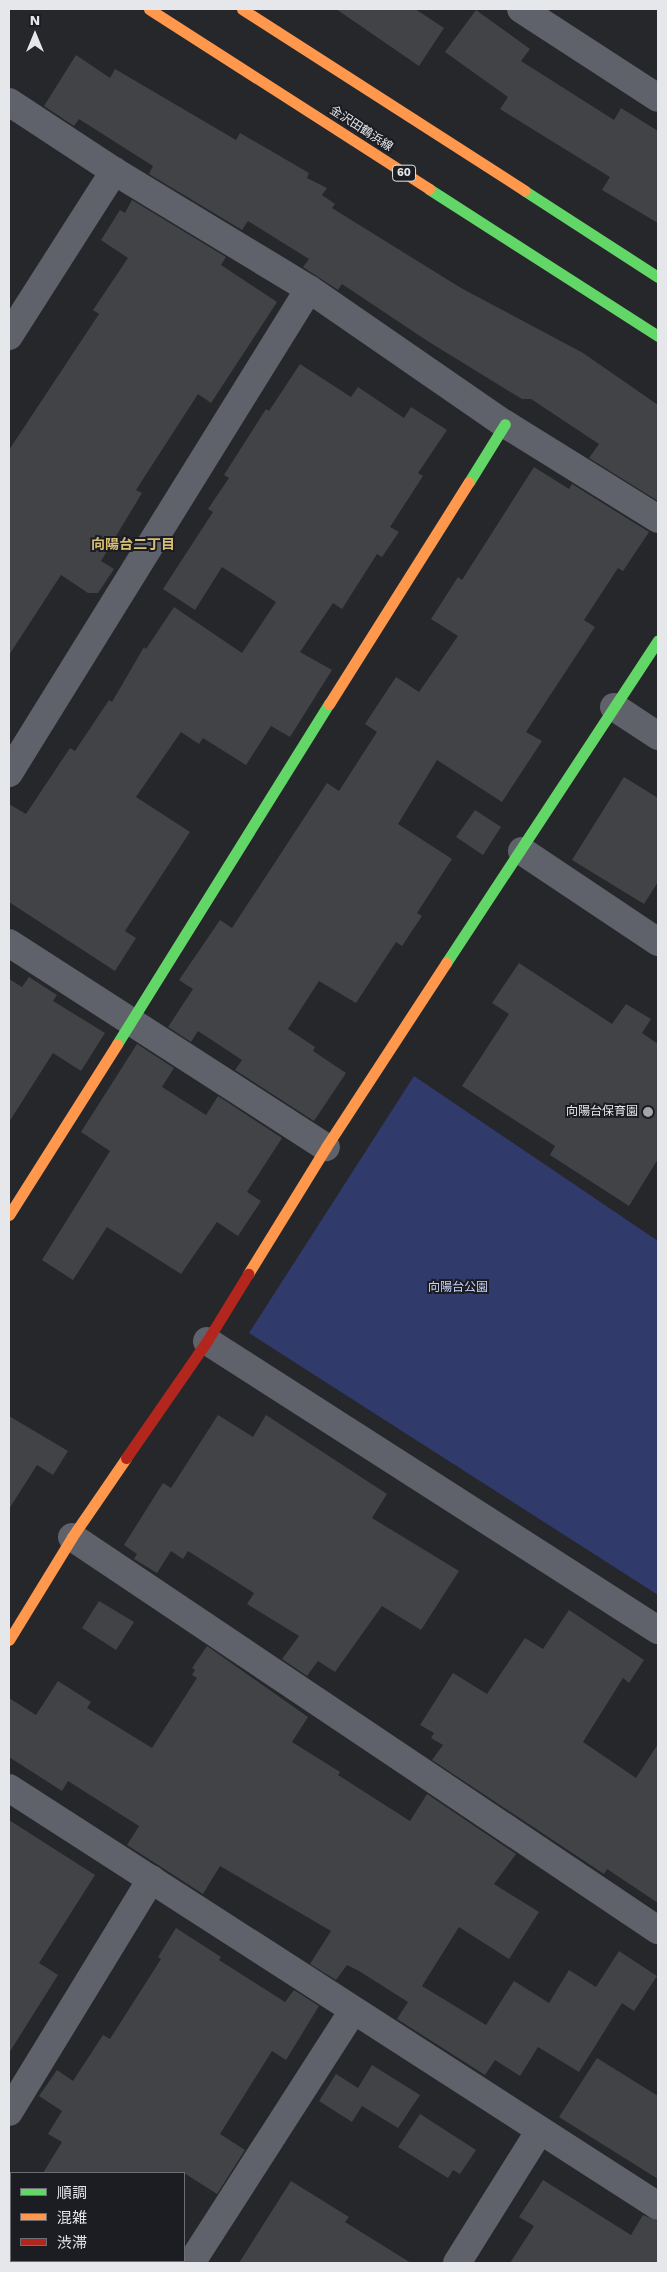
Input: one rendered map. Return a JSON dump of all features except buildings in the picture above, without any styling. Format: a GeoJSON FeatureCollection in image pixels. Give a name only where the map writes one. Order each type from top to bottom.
{"type":"FeatureCollection","features":[{"type":"Feature","properties":{"kind":"street","name":"金沢田鶴浜線"},"geometry":{"type":"LineString","coordinates":[[149,9],[658,336]]}},
{"type":"Feature","properties":{"kind":"street"},"geometry":{"type":"LineString","coordinates":[[242,9],[658,277]]}},
{"type":"Feature","properties":{"kind":"street"},"geometry":{"type":"LineString","coordinates":[[520,9],[658,98]]}},
{"type":"Feature","properties":{"kind":"street"},"geometry":{"type":"LineString","coordinates":[[9,102],[114,171],[309,289],[506,424],[658,519]]}},
{"type":"Feature","properties":{"kind":"street"},"geometry":{"type":"LineString","coordinates":[[9,336],[114,171]]}},
{"type":"Feature","properties":{"kind":"street"},"geometry":{"type":"LineString","coordinates":[[9,773],[309,289]]}},
{"type":"Feature","properties":{"kind":"street"},"geometry":{"type":"LineString","coordinates":[[9,1215],[506,424]]}},
{"type":"Feature","properties":{"kind":"street"},"geometry":{"type":"LineString","coordinates":[[9,1640],[72,1537],[207,1340],[326,1147],[522,851],[658,640]]}},
{"type":"Feature","properties":{"kind":"street"},"geometry":{"type":"LineString","coordinates":[[614,707],[658,736]]}},
{"type":"Feature","properties":{"kind":"street"},"geometry":{"type":"LineString","coordinates":[[522,851],[658,942]]}},
{"type":"Feature","properties":{"kind":"street"},"geometry":{"type":"LineString","coordinates":[[9,943],[326,1147]]}},
{"type":"Feature","properties":{"kind":"street"},"geometry":{"type":"LineString","coordinates":[[207,1340],[658,1630]]}},
{"type":"Feature","properties":{"kind":"street"},"geometry":{"type":"LineString","coordinates":[[72,1537],[658,1930]]}},
{"type":"Feature","properties":{"kind":"street"},"geometry":{"type":"LineString","coordinates":[[9,1788],[540,2132],[658,2206]]}},
{"type":"Feature","properties":{"kind":"street"},"geometry":{"type":"LineString","coordinates":[[9,2112],[151,1879]]}},
{"type":"Feature","properties":{"kind":"street"},"geometry":{"type":"LineString","coordinates":[[191,2263],[353,2011]]}},
{"type":"Feature","properties":{"kind":"street"},"geometry":{"type":"LineString","coordinates":[[457,2263],[540,2132]]}},
{"type":"Feature","properties":{"kind":"green space","name":"向陽台公園"},"geometry":{"type":"Polygon","coordinates":[[[414,1076],[658,1241],[658,1595],[249,1333],[414,1076]]]}},
{"type":"Feature","properties":{"kind":"traffic: fast"},"geometry":{"type":"LineString","coordinates":[[429,189],[658,336]]}},
{"type":"Feature","properties":{"kind":"traffic: fast"},"geometry":{"type":"LineString","coordinates":[[525,191],[658,277]]}},
{"type":"Feature","properties":{"kind":"traffic: fast"},"geometry":{"type":"LineString","coordinates":[[469,482],[505,424]]}},
{"type":"Feature","properties":{"kind":"traffic: fast"},"geometry":{"type":"LineString","coordinates":[[446,963],[658,640]]}},
{"type":"Feature","properties":{"kind":"traffic: fast"},"geometry":{"type":"LineString","coordinates":[[117,1044],[329,704]]}},
{"type":"Feature","properties":{"kind":"traffic: slow"},"geometry":{"type":"LineString","coordinates":[[149,9],[429,189]]}},
{"type":"Feature","properties":{"kind":"traffic: slow"},"geometry":{"type":"LineString","coordinates":[[242,9],[525,191]]}},
{"type":"Feature","properties":{"kind":"traffic: slow"},"geometry":{"type":"LineString","coordinates":[[329,704],[469,482]]}},
{"type":"Feature","properties":{"kind":"traffic: slow"},"geometry":{"type":"LineString","coordinates":[[248,1274],[326,1147],[446,963]]}},
{"type":"Feature","properties":{"kind":"traffic: slow"},"geometry":{"type":"LineString","coordinates":[[9,1215],[117,1044]]}},
{"type":"Feature","properties":{"kind":"traffic: slow"},"geometry":{"type":"LineString","coordinates":[[9,1640],[72,1537],[126,1458]]}},
{"type":"Feature","properties":{"kind":"traffic: jam"},"geometry":{"type":"LineString","coordinates":[[126,1458],[207,1341],[248,1274]]}},
{"type":"Feature","properties":{"kind":"place","name":"向陽台保育園"},"geometry":{"type":"Point","coordinates":[648,1112]}},
{"type":"Feature","properties":{"kind":"district","name":"向陽台二丁目"},"geometry":{"type":"Point","coordinates":[133,544]}}]}
